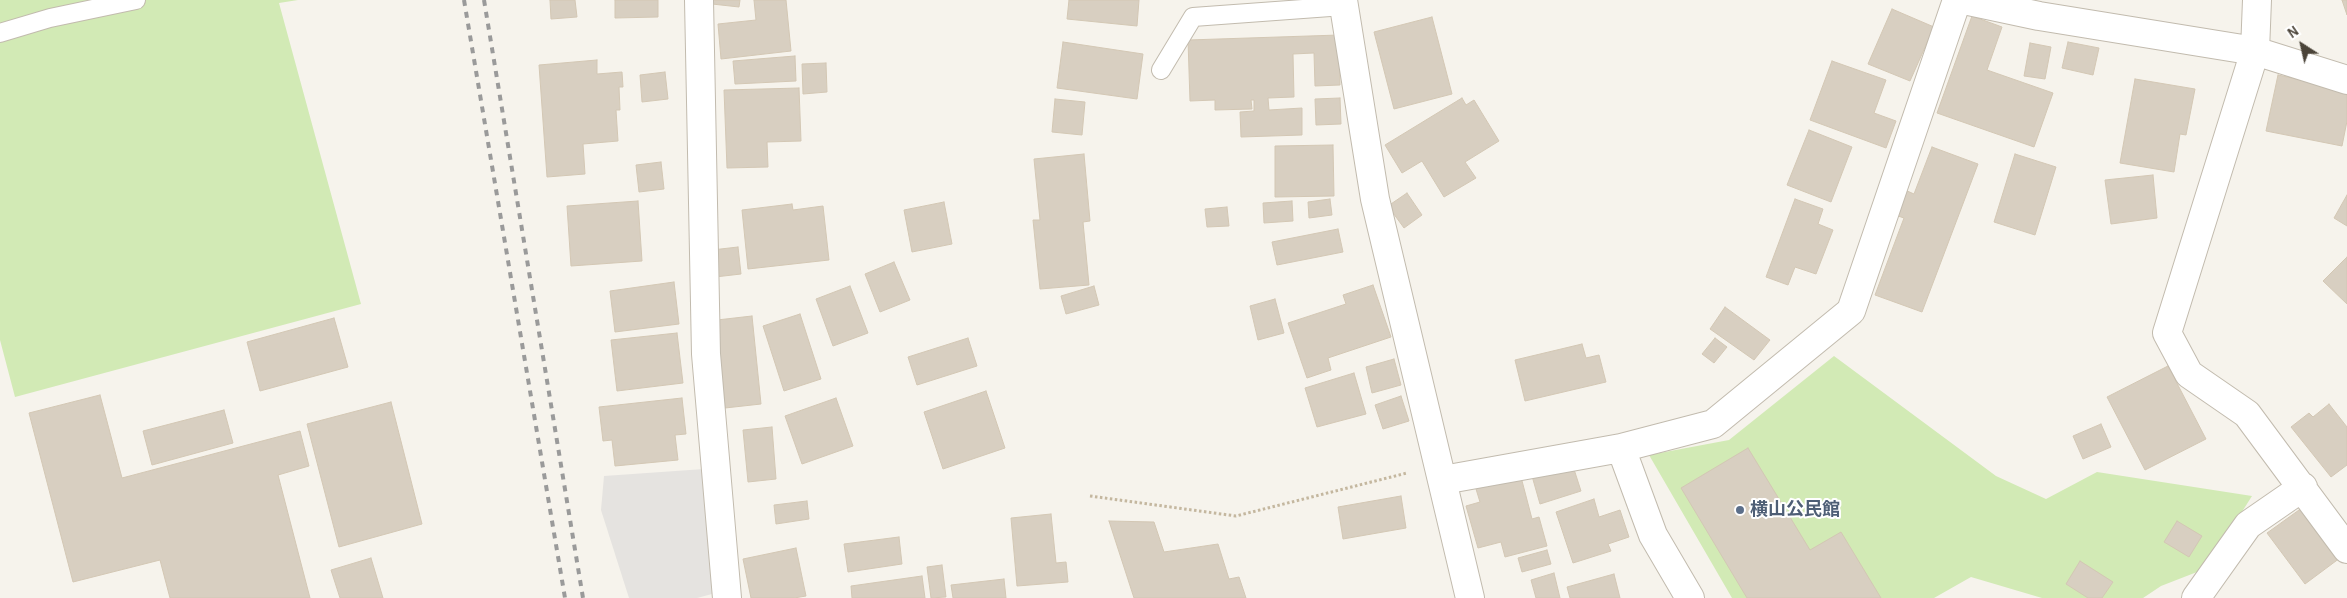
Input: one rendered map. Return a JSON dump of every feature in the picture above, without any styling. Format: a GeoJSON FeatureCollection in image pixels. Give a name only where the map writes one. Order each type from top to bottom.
{"type":"FeatureCollection","features":[{"type":"Feature","properties":{"kind":"street"},"geometry":{"type":"LineString","coordinates":[[699,0],[706,354],[727,598]]}},
{"type":"Feature","properties":{"kind":"street"},"geometry":{"type":"LineString","coordinates":[[1441,472],[1621,448],[1713,424],[1851,311],[1957,0]]}},
{"type":"Feature","properties":{"kind":"street"},"geometry":{"type":"LineString","coordinates":[[1964,0],[2039,16],[2255,51],[2347,80]]}},
{"type":"Feature","properties":{"kind":"street"},"geometry":{"type":"LineString","coordinates":[[2257,0],[2255,51],[2167,333],[2190,374],[2247,414],[2303,487],[2347,549]]}},
{"type":"Feature","properties":{"kind":"street"},"geometry":{"type":"LineString","coordinates":[[1343,3],[1375,199],[1470,598]]}},
{"type":"Feature","properties":{"kind":"street"},"geometry":{"type":"LineString","coordinates":[[1621,448],[1653,535],[1690,598]]}},
{"type":"Feature","properties":{"kind":"street"},"geometry":{"type":"LineString","coordinates":[[2196,598],[2248,525],[2303,487]]}},
{"type":"Feature","properties":{"kind":"lane"},"geometry":{"type":"LineString","coordinates":[[0,33],[50,18],[136,0]]}},
{"type":"Feature","properties":{"kind":"lane"},"geometry":{"type":"LineString","coordinates":[[1161,70],[1193,17],[1343,3]]}},
{"type":"Feature","properties":{"kind":"path"},"geometry":{"type":"LineString","coordinates":[[1090,496],[1236,516],[1441,472]]}},
{"type":"Feature","properties":{"kind":"green space"},"geometry":{"type":"Polygon","coordinates":[[[0,0],[298,0],[279,3],[361,304],[15,397],[0,340],[0,0]]]}},
{"type":"Feature","properties":{"kind":"green space"},"geometry":{"type":"Polygon","coordinates":[[[1834,356],[1996,476],[2046,499],[2097,472],[2252,496],[2217,551],[2197,572],[2161,586],[2143,598],[2042,598],[1971,577],[1934,598],[1732,598],[1649,455],[1729,440],[1834,356]]]}},
{"type":"Feature","properties":{"kind":"shaded area"},"geometry":{"type":"Polygon","coordinates":[[[704,469],[712,594],[697,598],[629,598],[601,510],[604,476],[704,469]]]}},
{"type":"Feature","properties":{"kind":"building"},"geometry":{"type":"Polygon","coordinates":[[[550,0],[575,0],[577,17],[551,19],[550,0]]]}},
{"type":"Feature","properties":{"kind":"building"},"geometry":{"type":"Polygon","coordinates":[[[615,0],[658,0],[658,17],[615,18],[615,0]]]}},
{"type":"Feature","properties":{"kind":"building"},"geometry":{"type":"Polygon","coordinates":[[[712,0],[740,0],[739,7],[712,4],[712,0]]]}},
{"type":"Feature","properties":{"kind":"building"},"geometry":{"type":"Polygon","coordinates":[[[754,0],[786,0],[791,51],[721,59],[718,24],[756,20],[754,0]]]}},
{"type":"Feature","properties":{"kind":"building"},"geometry":{"type":"Polygon","coordinates":[[[1069,0],[1139,0],[1137,26],[1067,19],[1069,0]]]}},
{"type":"Feature","properties":{"kind":"building"},"geometry":{"type":"Polygon","coordinates":[[[2342,0],[2347,0],[2347,15],[2342,0]]]}},
{"type":"Feature","properties":{"kind":"building"},"geometry":{"type":"Polygon","coordinates":[[[1892,9],[1934,27],[1910,81],[1868,64],[1892,9]]]}},
{"type":"Feature","properties":{"kind":"building"},"geometry":{"type":"Polygon","coordinates":[[[1972,16],[2002,27],[1987,70],[2053,93],[2034,147],[1937,113],[1972,16]]]}},
{"type":"Feature","properties":{"kind":"building"},"geometry":{"type":"Polygon","coordinates":[[[1432,17],[1452,94],[1394,109],[1374,32],[1432,17]]]}},
{"type":"Feature","properties":{"kind":"building"},"geometry":{"type":"Polygon","coordinates":[[[1339,35],[1340,85],[1315,86],[1314,53],[1293,54],[1294,97],[1268,98],[1269,110],[1302,108],[1302,135],[1241,137],[1240,112],[1254,111],[1254,100],[1251,100],[1252,109],[1215,110],[1215,100],[1190,101],[1188,40],[1339,35]]]}},
{"type":"Feature","properties":{"kind":"building"},"geometry":{"type":"Polygon","coordinates":[[[1063,42],[1143,54],[1137,99],[1057,88],[1063,42]]]}},
{"type":"Feature","properties":{"kind":"building"},"geometry":{"type":"Polygon","coordinates":[[[2068,42],[2099,48],[2093,75],[2062,68],[2068,42]]]}},
{"type":"Feature","properties":{"kind":"building"},"geometry":{"type":"Polygon","coordinates":[[[2030,43],[2051,47],[2045,79],[2024,76],[2030,43]]]}},
{"type":"Feature","properties":{"kind":"building"},"geometry":{"type":"Polygon","coordinates":[[[795,56],[796,81],[735,84],[733,61],[795,56]]]}},
{"type":"Feature","properties":{"kind":"building"},"geometry":{"type":"Polygon","coordinates":[[[597,60],[597,74],[622,72],[623,87],[619,87],[620,110],[616,110],[618,141],[583,144],[585,174],[547,177],[539,65],[597,60]]]}},
{"type":"Feature","properties":{"kind":"building"},"geometry":{"type":"Polygon","coordinates":[[[1832,61],[1886,80],[1874,113],[1896,121],[1886,148],[1810,120],[1832,61]]]}},
{"type":"Feature","properties":{"kind":"building"},"geometry":{"type":"Polygon","coordinates":[[[826,63],[827,92],[803,94],[802,64],[826,63]]]}},
{"type":"Feature","properties":{"kind":"building"},"geometry":{"type":"Polygon","coordinates":[[[665,72],[668,99],[642,102],[640,75],[665,72]]]}},
{"type":"Feature","properties":{"kind":"building"},"geometry":{"type":"Polygon","coordinates":[[[2278,75],[2347,90],[2347,121],[2342,146],[2266,131],[2278,75]]]}},
{"type":"Feature","properties":{"kind":"building"},"geometry":{"type":"Polygon","coordinates":[[[2135,79],[2195,89],[2186,135],[2180,134],[2174,172],[2120,163],[2135,79]]]}},
{"type":"Feature","properties":{"kind":"building"},"geometry":{"type":"Polygon","coordinates":[[[799,88],[801,141],[767,142],[768,167],[727,168],[724,90],[799,88]]]}},
{"type":"Feature","properties":{"kind":"building"},"geometry":{"type":"Polygon","coordinates":[[[1340,98],[1341,124],[1316,125],[1315,99],[1340,98]]]}},
{"type":"Feature","properties":{"kind":"building"},"geometry":{"type":"Polygon","coordinates":[[[1462,98],[1466,105],[1474,100],[1499,141],[1465,162],[1476,178],[1444,197],[1422,161],[1402,173],[1385,145],[1462,98]]]}},
{"type":"Feature","properties":{"kind":"building"},"geometry":{"type":"Polygon","coordinates":[[[1055,99],[1085,102],[1082,135],[1052,132],[1055,99]]]}},
{"type":"Feature","properties":{"kind":"building"},"geometry":{"type":"Polygon","coordinates":[[[1809,130],[1852,147],[1831,202],[1787,185],[1809,130]]]}},
{"type":"Feature","properties":{"kind":"building"},"geometry":{"type":"Polygon","coordinates":[[[1333,145],[1334,196],[1275,197],[1275,146],[1333,145]]]}},
{"type":"Feature","properties":{"kind":"building"},"geometry":{"type":"Polygon","coordinates":[[[1932,147],[1978,164],[1922,312],[1875,295],[1904,218],[1895,215],[1905,190],[1914,194],[1932,147]]]}},
{"type":"Feature","properties":{"kind":"building"},"geometry":{"type":"Polygon","coordinates":[[[1084,154],[1090,221],[1083,222],[1089,285],[1040,289],[1033,220],[1040,220],[1034,159],[1084,154]]]}},
{"type":"Feature","properties":{"kind":"building"},"geometry":{"type":"Polygon","coordinates":[[[2015,154],[2056,167],[2035,235],[1994,222],[2015,154]]]}},
{"type":"Feature","properties":{"kind":"building"},"geometry":{"type":"Polygon","coordinates":[[[661,162],[664,189],[639,192],[636,165],[661,162]]]}},
{"type":"Feature","properties":{"kind":"building"},"geometry":{"type":"Polygon","coordinates":[[[2153,175],[2157,218],[2111,224],[2105,180],[2153,175]]]}},
{"type":"Feature","properties":{"kind":"building"},"geometry":{"type":"Polygon","coordinates":[[[1407,193],[1422,215],[1404,228],[1388,206],[1407,193]]]}},
{"type":"Feature","properties":{"kind":"building"},"geometry":{"type":"Polygon","coordinates":[[[2347,195],[2347,226],[2334,218],[2347,195]]]}},
{"type":"Feature","properties":{"kind":"building"},"geometry":{"type":"Polygon","coordinates":[[[1330,199],[1332,215],[1309,218],[1308,202],[1330,199]]]}},
{"type":"Feature","properties":{"kind":"building"},"geometry":{"type":"Polygon","coordinates":[[[1795,199],[1823,209],[1818,224],[1833,230],[1816,274],[1795,267],[1788,285],[1766,277],[1795,199]]]}},
{"type":"Feature","properties":{"kind":"building"},"geometry":{"type":"Polygon","coordinates":[[[638,201],[642,261],[571,266],[567,206],[638,201]]]}},
{"type":"Feature","properties":{"kind":"building"},"geometry":{"type":"Polygon","coordinates":[[[1292,201],[1293,221],[1264,223],[1263,203],[1292,201]]]}},
{"type":"Feature","properties":{"kind":"building"},"geometry":{"type":"Polygon","coordinates":[[[944,202],[952,244],[912,252],[904,210],[944,202]]]}},
{"type":"Feature","properties":{"kind":"building"},"geometry":{"type":"Polygon","coordinates":[[[792,204],[793,210],[823,206],[829,260],[748,269],[742,210],[792,204]]]}},
{"type":"Feature","properties":{"kind":"building"},"geometry":{"type":"Polygon","coordinates":[[[1227,207],[1229,226],[1207,227],[1205,209],[1227,207]]]}},
{"type":"Feature","properties":{"kind":"building"},"geometry":{"type":"Polygon","coordinates":[[[1338,229],[1343,252],[1277,265],[1272,242],[1338,229]]]}},
{"type":"Feature","properties":{"kind":"building"},"geometry":{"type":"Polygon","coordinates":[[[738,247],[741,274],[715,277],[712,250],[738,247]]]}},
{"type":"Feature","properties":{"kind":"building"},"geometry":{"type":"Polygon","coordinates":[[[2347,257],[2347,304],[2323,281],[2347,257]]]}},
{"type":"Feature","properties":{"kind":"building"},"geometry":{"type":"Polygon","coordinates":[[[894,262],[910,300],[880,312],[865,274],[894,262]]]}},
{"type":"Feature","properties":{"kind":"building"},"geometry":{"type":"Polygon","coordinates":[[[674,282],[679,324],[615,332],[610,291],[674,282]]]}},
{"type":"Feature","properties":{"kind":"building"},"geometry":{"type":"Polygon","coordinates":[[[1373,285],[1391,337],[1328,358],[1331,370],[1307,378],[1288,323],[1346,304],[1343,295],[1373,285]]]}},
{"type":"Feature","properties":{"kind":"building"},"geometry":{"type":"Polygon","coordinates":[[[850,286],[868,333],[833,346],[816,299],[850,286]]]}},
{"type":"Feature","properties":{"kind":"building"},"geometry":{"type":"Polygon","coordinates":[[[1094,286],[1099,305],[1066,314],[1061,296],[1094,286]]]}},
{"type":"Feature","properties":{"kind":"building"},"geometry":{"type":"Polygon","coordinates":[[[1275,299],[1284,333],[1258,340],[1250,306],[1275,299]]]}},
{"type":"Feature","properties":{"kind":"building"},"geometry":{"type":"Polygon","coordinates":[[[1725,307],[1770,340],[1754,360],[1710,329],[1725,307]]]}},
{"type":"Feature","properties":{"kind":"building"},"geometry":{"type":"Polygon","coordinates":[[[800,314],[821,379],[784,391],[763,326],[800,314]]]}},
{"type":"Feature","properties":{"kind":"building"},"geometry":{"type":"Polygon","coordinates":[[[752,316],[761,404],[725,408],[717,320],[752,316]]]}},
{"type":"Feature","properties":{"kind":"building"},"geometry":{"type":"Polygon","coordinates":[[[334,318],[348,367],[260,391],[247,342],[334,318]]]}},
{"type":"Feature","properties":{"kind":"building"},"geometry":{"type":"Polygon","coordinates":[[[677,333],[683,383],[617,391],[611,340],[677,333]]]}},
{"type":"Feature","properties":{"kind":"building"},"geometry":{"type":"Polygon","coordinates":[[[968,338],[977,366],[917,385],[908,357],[968,338]]]}},
{"type":"Feature","properties":{"kind":"building"},"geometry":{"type":"Polygon","coordinates":[[[1715,338],[1727,347],[1714,363],[1702,354],[1715,338]]]}},
{"type":"Feature","properties":{"kind":"building"},"geometry":{"type":"Polygon","coordinates":[[[1582,344],[1586,358],[1599,355],[1606,382],[1525,401],[1515,360],[1582,344]]]}},
{"type":"Feature","properties":{"kind":"building"},"geometry":{"type":"Polygon","coordinates":[[[1394,359],[1401,385],[1372,393],[1366,367],[1394,359]]]}},
{"type":"Feature","properties":{"kind":"building"},"geometry":{"type":"Polygon","coordinates":[[[2168,366],[2206,439],[2145,470],[2107,397],[2168,366]]]}},
{"type":"Feature","properties":{"kind":"building"},"geometry":{"type":"Polygon","coordinates":[[[1354,373],[1366,414],[1317,427],[1305,388],[1354,373]]]}},
{"type":"Feature","properties":{"kind":"building"},"geometry":{"type":"Polygon","coordinates":[[[986,391],[1005,448],[943,469],[924,412],[986,391]]]}},
{"type":"Feature","properties":{"kind":"building"},"geometry":{"type":"Polygon","coordinates":[[[100,395],[122,478],[300,431],[309,466],[278,475],[310,598],[170,598],[160,560],[73,582],[29,413],[100,395]]]}},
{"type":"Feature","properties":{"kind":"building"},"geometry":{"type":"Polygon","coordinates":[[[1401,396],[1409,421],[1383,429],[1375,405],[1401,396]]]}},
{"type":"Feature","properties":{"kind":"building"},"geometry":{"type":"Polygon","coordinates":[[[682,398],[686,434],[675,435],[678,460],[615,466],[612,440],[603,441],[599,407],[682,398]]]}},
{"type":"Feature","properties":{"kind":"building"},"geometry":{"type":"Polygon","coordinates":[[[836,398],[853,446],[802,464],[785,416],[836,398]]]}},
{"type":"Feature","properties":{"kind":"building"},"geometry":{"type":"Polygon","coordinates":[[[391,402],[422,524],[339,547],[307,424],[391,402]]]}},
{"type":"Feature","properties":{"kind":"building"},"geometry":{"type":"Polygon","coordinates":[[[2329,404],[2347,427],[2347,465],[2331,477],[2291,427],[2309,413],[2313,417],[2329,404]]]}},
{"type":"Feature","properties":{"kind":"building"},"geometry":{"type":"Polygon","coordinates":[[[224,410],[233,443],[152,465],[143,431],[224,410]]]}},
{"type":"Feature","properties":{"kind":"building"},"geometry":{"type":"Polygon","coordinates":[[[2101,424],[2111,447],[2083,459],[2073,436],[2101,424]]]}},
{"type":"Feature","properties":{"kind":"building"},"geometry":{"type":"Polygon","coordinates":[[[772,427],[776,479],[748,482],[743,430],[772,427]]]}},
{"type":"Feature","properties":{"kind":"building","name":"横山公民館"},"geometry":{"type":"Polygon","coordinates":[[[1748,448],[1810,550],[1841,532],[1881,598],[1747,598],[1681,488],[1748,448]]]}},
{"type":"Feature","properties":{"kind":"building"},"geometry":{"type":"Polygon","coordinates":[[[1572,463],[1581,491],[1540,504],[1532,476],[1572,463]]]}},
{"type":"Feature","properties":{"kind":"building"},"geometry":{"type":"Polygon","coordinates":[[[1521,477],[1532,519],[1539,517],[1547,546],[1505,557],[1501,542],[1478,548],[1466,506],[1480,502],[1476,489],[1521,477]]]}},
{"type":"Feature","properties":{"kind":"building"},"geometry":{"type":"Polygon","coordinates":[[[1401,496],[1406,528],[1343,539],[1338,507],[1401,496]]]}},
{"type":"Feature","properties":{"kind":"building"},"geometry":{"type":"Polygon","coordinates":[[[1594,499],[1599,517],[1620,510],[1629,537],[1608,544],[1611,551],[1573,563],[1556,512],[1594,499]]]}},
{"type":"Feature","properties":{"kind":"building"},"geometry":{"type":"Polygon","coordinates":[[[807,501],[809,519],[776,524],[774,505],[807,501]]]}},
{"type":"Feature","properties":{"kind":"building"},"geometry":{"type":"Polygon","coordinates":[[[2306,505],[2344,555],[2305,584],[2267,533],[2306,505]]]}},
{"type":"Feature","properties":{"kind":"building"},"geometry":{"type":"Polygon","coordinates":[[[1051,514],[1056,563],[1066,562],[1068,582],[1017,586],[1011,518],[1051,514]]]}},
{"type":"Feature","properties":{"kind":"building"},"geometry":{"type":"Polygon","coordinates":[[[1109,521],[1154,522],[1164,552],[1218,544],[1229,579],[1239,577],[1246,598],[1134,598],[1109,521]]]}},
{"type":"Feature","properties":{"kind":"building"},"geometry":{"type":"Polygon","coordinates":[[[2177,521],[2202,536],[2189,557],[2164,542],[2177,521]]]}},
{"type":"Feature","properties":{"kind":"building"},"geometry":{"type":"Polygon","coordinates":[[[899,537],[902,564],[848,572],[844,544],[899,537]]]}},
{"type":"Feature","properties":{"kind":"building"},"geometry":{"type":"Polygon","coordinates":[[[796,548],[806,596],[794,598],[751,598],[743,559],[796,548]]]}},
{"type":"Feature","properties":{"kind":"building"},"geometry":{"type":"Polygon","coordinates":[[[1547,550],[1551,564],[1522,572],[1518,558],[1547,550]]]}},
{"type":"Feature","properties":{"kind":"building"},"geometry":{"type":"Polygon","coordinates":[[[371,558],[383,598],[340,598],[331,570],[371,558]]]}},
{"type":"Feature","properties":{"kind":"building"},"geometry":{"type":"Polygon","coordinates":[[[2080,561],[2113,582],[2102,598],[2088,598],[2066,584],[2080,561]]]}},
{"type":"Feature","properties":{"kind":"building"},"geometry":{"type":"Polygon","coordinates":[[[942,565],[946,597],[931,598],[927,567],[942,565]]]}},
{"type":"Feature","properties":{"kind":"building"},"geometry":{"type":"Polygon","coordinates":[[[1554,573],[1560,598],[1536,598],[1531,580],[1554,573]]]}},
{"type":"Feature","properties":{"kind":"building"},"geometry":{"type":"Polygon","coordinates":[[[1614,574],[1620,598],[1570,598],[1567,587],[1614,574]]]}},
{"type":"Feature","properties":{"kind":"building"},"geometry":{"type":"Polygon","coordinates":[[[922,576],[925,598],[852,598],[851,586],[922,576]]]}},
{"type":"Feature","properties":{"kind":"building"},"geometry":{"type":"Polygon","coordinates":[[[1004,579],[1006,598],[953,598],[951,585],[1004,579]]]}},
{"type":"Feature","properties":{"kind":"railway"},"geometry":{"type":"LineString","coordinates":[[464,0],[565,598]]}},
{"type":"Feature","properties":{"kind":"railway"},"geometry":{"type":"LineString","coordinates":[[484,0],[583,598]]}},
{"type":"Feature","properties":{"kind":"place","name":"横山公民館"},"geometry":{"type":"Point","coordinates":[1740,510]}}]}
